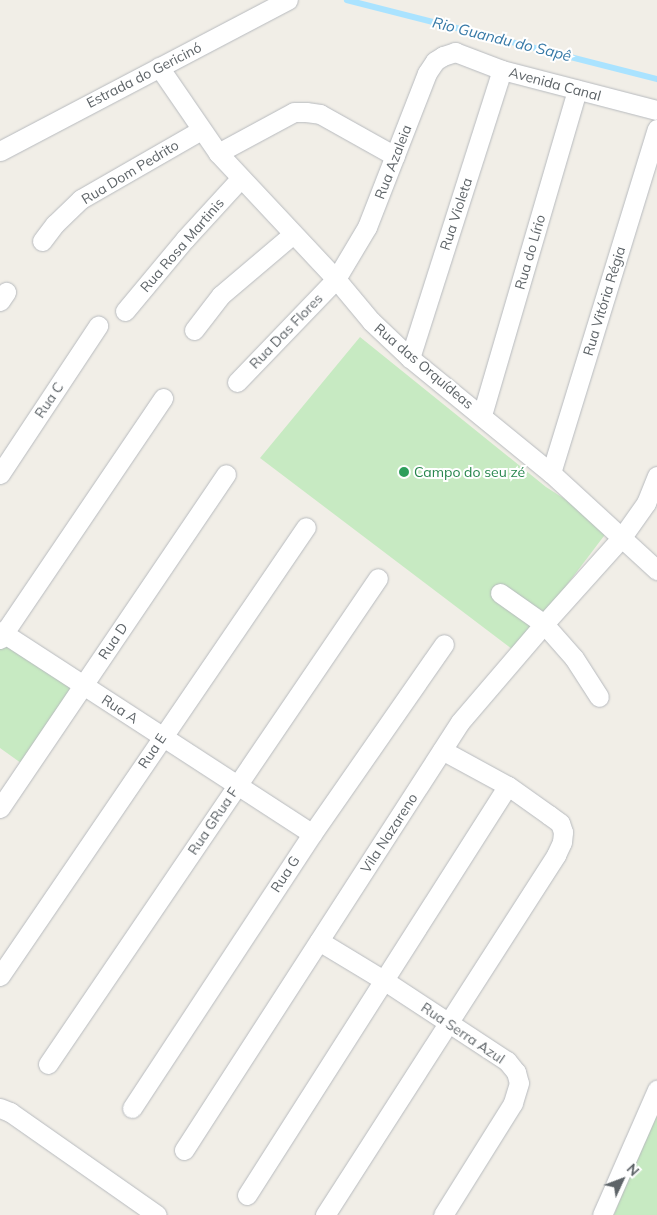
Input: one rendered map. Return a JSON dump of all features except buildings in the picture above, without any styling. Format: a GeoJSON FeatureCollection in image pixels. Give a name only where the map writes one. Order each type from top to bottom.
{"type":"FeatureCollection","features":[{"type":"Feature","properties":{"kind":"street","name":"Estrada do Gericinó"},"geometry":{"type":"LineString","coordinates":[[0,150],[288,0]]}},
{"type":"Feature","properties":{"kind":"street","name":"Avenida Canal"},"geometry":{"type":"LineString","coordinates":[[455,52],[502,70],[657,110]]}},
{"type":"Feature","properties":{"kind":"street","name":"Rua Azaleia"},"geometry":{"type":"LineString","coordinates":[[336,279],[367,228],[427,73],[435,61],[455,52]]}},
{"type":"Feature","properties":{"kind":"street","name":"Rua das Orquídeas"},"geometry":{"type":"LineString","coordinates":[[159,67],[218,153],[240,179],[336,279],[372,322],[410,358],[551,473],[657,570]]}},
{"type":"Feature","properties":{"kind":"street","name":"Rua Violeta"},"geometry":{"type":"LineString","coordinates":[[410,358],[502,70]]}},
{"type":"Feature","properties":{"kind":"street","name":"Rua do Lírio"},"geometry":{"type":"LineString","coordinates":[[482,415],[577,90]]}},
{"type":"Feature","properties":{"kind":"street"},"geometry":{"type":"LineString","coordinates":[[218,153],[294,112],[320,114],[395,156]]}},
{"type":"Feature","properties":{"kind":"street","name":"Rua Vitória Régia"},"geometry":{"type":"LineString","coordinates":[[551,473],[657,129]]}},
{"type":"Feature","properties":{"kind":"street","name":"Rua Dom Pedrito"},"geometry":{"type":"LineString","coordinates":[[42,241],[55,224],[81,200],[201,130]]}},
{"type":"Feature","properties":{"kind":"street","name":"Rua Rosa Martinis"},"geometry":{"type":"LineString","coordinates":[[125,311],[185,239],[240,179]]}},
{"type":"Feature","properties":{"kind":"street"},"geometry":{"type":"LineString","coordinates":[[194,330],[221,294],[293,234]]}},
{"type":"Feature","properties":{"kind":"street","name":"Rua Das Flores"},"geometry":{"type":"LineString","coordinates":[[237,382],[336,279]]}},
{"type":"Feature","properties":{"kind":"street","name":"Rua C"},"geometry":{"type":"LineString","coordinates":[[0,474],[98,326]]}},
{"type":"Feature","properties":{"kind":"street","name":"Rua A"},"geometry":{"type":"LineString","coordinates":[[162,398],[1,634],[312,834]]}},
{"type":"Feature","properties":{"kind":"street","name":"Rua D"},"geometry":{"type":"LineString","coordinates":[[0,808],[226,474]]}},
{"type":"Feature","properties":{"kind":"street","name":"Vila Nazareno"},"geometry":{"type":"LineString","coordinates":[[184,1150],[460,722],[622,537],[646,503],[657,476]]}},
{"type":"Feature","properties":{"kind":"street","name":"Rua E"},"geometry":{"type":"LineString","coordinates":[[0,976],[161,736],[306,527]]}},
{"type":"Feature","properties":{"kind":"street","name":"Rua GRua F"},"geometry":{"type":"LineString","coordinates":[[48,1064],[378,578]]}},
{"type":"Feature","properties":{"kind":"street"},"geometry":{"type":"LineString","coordinates":[[500,593],[544,624],[574,658],[599,697]]}},
{"type":"Feature","properties":{"kind":"street","name":"Rua G"},"geometry":{"type":"LineString","coordinates":[[132,1108],[312,834],[444,644]]}},
{"type":"Feature","properties":{"kind":"street"},"geometry":{"type":"LineString","coordinates":[[325,1215],[556,855],[562,842],[563,832],[560,823],[508,786],[442,750]]}},
{"type":"Feature","properties":{"kind":"street"},"geometry":{"type":"LineString","coordinates":[[247,1195],[508,786]]}},
{"type":"Feature","properties":{"kind":"street","name":"Rua Serra Azul"},"geometry":{"type":"LineString","coordinates":[[319,941],[385,981],[507,1061],[516,1072],[520,1084],[513,1103],[443,1215]]}},
{"type":"Feature","properties":{"kind":"street"},"geometry":{"type":"LineString","coordinates":[[602,1215],[657,1090]]}},
{"type":"Feature","properties":{"kind":"street"},"geometry":{"type":"LineString","coordinates":[[0,1108],[10,1112],[157,1215]]}},
{"type":"Feature","properties":{"kind":"green space","name":"Campo do seu zé"},"geometry":{"type":"Polygon","coordinates":[[[360,337],[546,487],[610,528],[516,652],[260,458],[360,337]]]}},
{"type":"Feature","properties":{"kind":"green space"},"geometry":{"type":"Polygon","coordinates":[[[0,639],[83,685],[28,768],[0,748],[0,639]]]}},
{"type":"Feature","properties":{"kind":"green space"},"geometry":{"type":"Polygon","coordinates":[[[657,1104],[657,1215],[614,1215],[657,1104]]]}},
{"type":"Feature","properties":{"kind":"waterway","name":"Rio Guandu do Sapê"},"geometry":{"type":"LineString","coordinates":[[347,0],[657,79]]}},
{"type":"Feature","properties":{"kind":"place","name":"Campo do seu zé"},"geometry":{"type":"Point","coordinates":[404,472]}}]}
